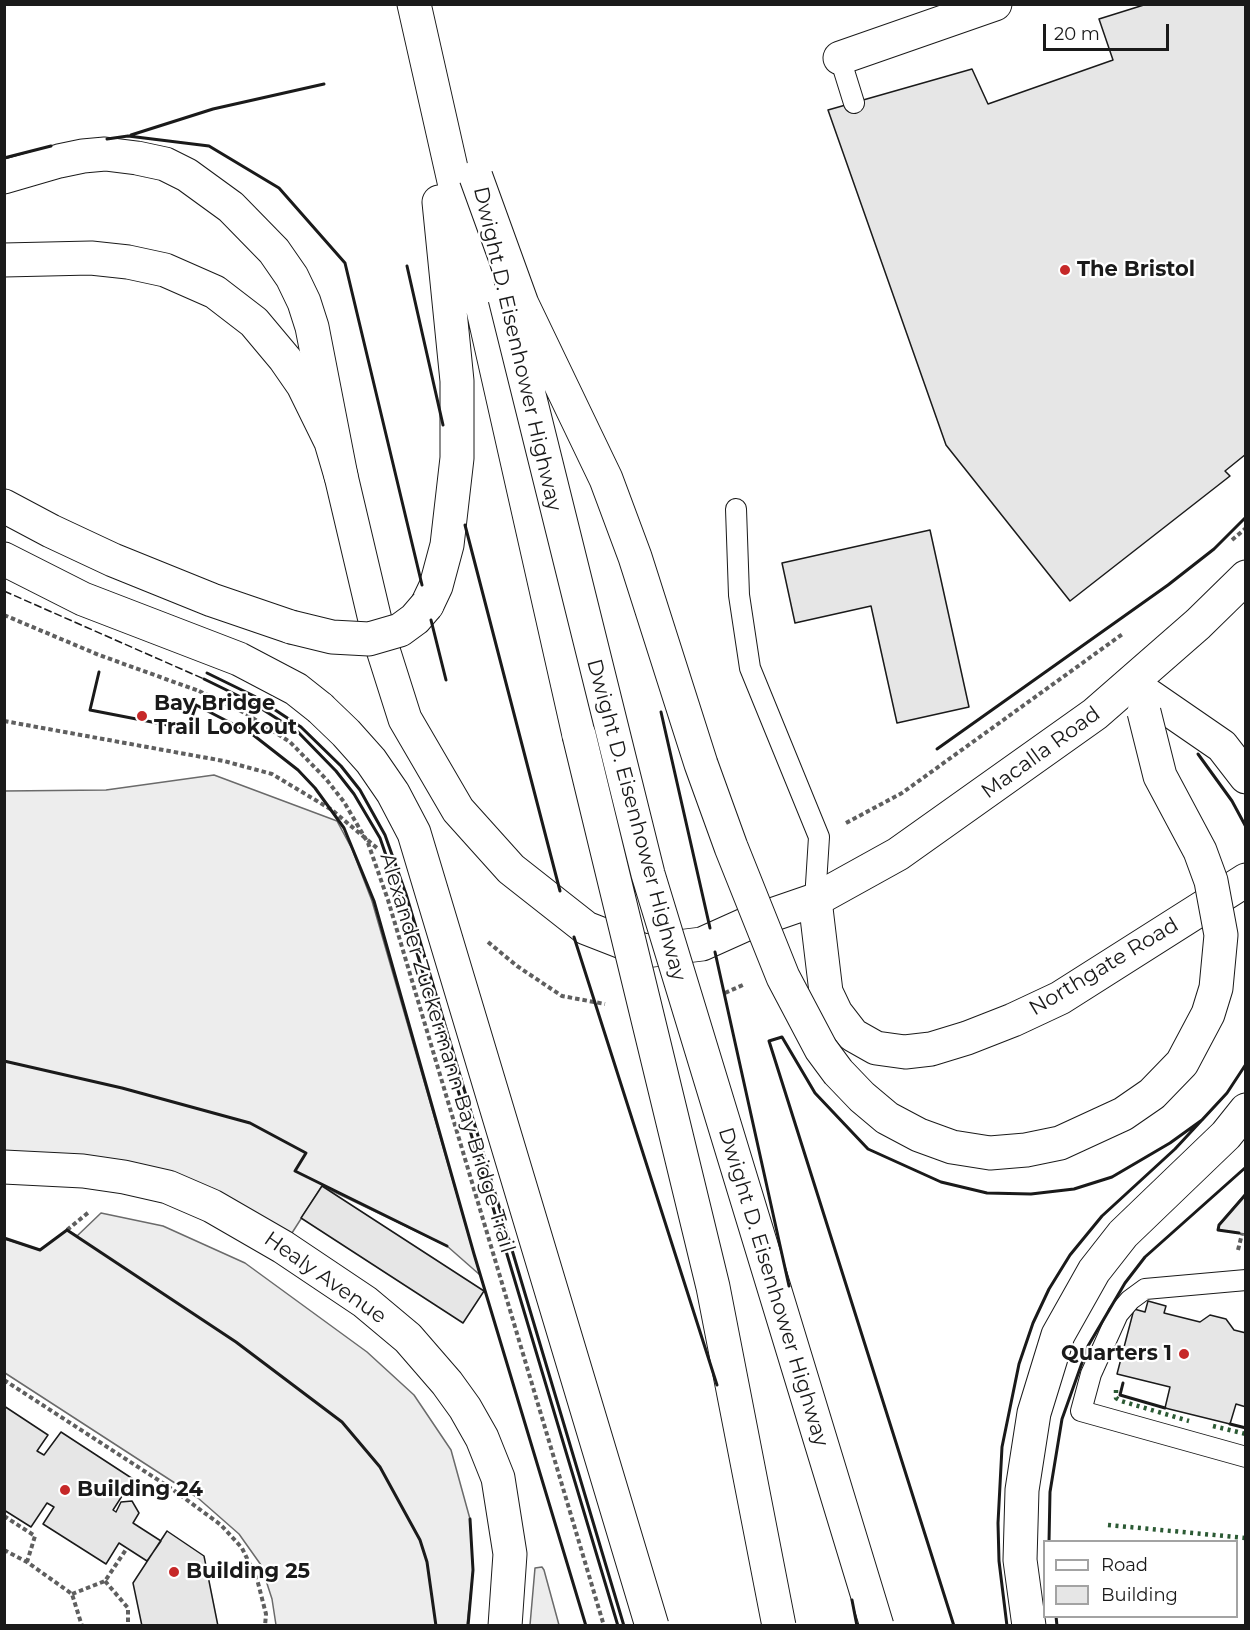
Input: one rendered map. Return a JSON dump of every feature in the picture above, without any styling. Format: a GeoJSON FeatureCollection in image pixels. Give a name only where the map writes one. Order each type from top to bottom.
{"type":"FeatureCollection","features":[{"type":"Feature","properties":{"kind":"main road"},"geometry":{"type":"LineString","coordinates":[[4,506],[113,560],[212,600],[291,627],[332,637],[369,639],[400,630],[415,619],[427,605],[436,586],[447,544],[455,490],[459,419],[437,180],[413,4]]}},
{"type":"Feature","properties":{"kind":"main road","name":"Dwight D. Eisenhower Highway"},"geometry":{"type":"LineString","coordinates":[[413,4],[579,735],[712,1287],[779,1626]]}},
{"type":"Feature","properties":{"kind":"main road","name":"Dwight D. Eisenhower Highway"},"geometry":{"type":"LineString","coordinates":[[436,4],[537,434],[648,874],[877,1626]]}},
{"type":"Feature","properties":{"kind":"main road"},"geometry":{"type":"LineString","coordinates":[[840,58],[995,4]]}},
{"type":"Feature","properties":{"kind":"main road"},"geometry":{"type":"LineString","coordinates":[[4,177],[59,160],[83,156],[105,154],[137,158],[165,164],[187,175],[231,207],[274,251],[292,278],[304,302],[312,327],[341,476]]}},
{"type":"Feature","properties":{"kind":"main road"},"geometry":{"type":"LineString","coordinates":[[476,177],[522,304],[606,479],[639,568],[701,764],[731,847],[783,977],[821,1048],[838,1072],[862,1097],[887,1118],[919,1135],[952,1147],[990,1153],[1026,1150],[1060,1143],[1123,1114],[1152,1094],[1182,1063],[1208,1014],[1216,988],[1220,961],[1219,917],[1211,880],[1200,851],[1160,776],[1144,700]]}},
{"type":"Feature","properties":{"kind":"main road"},"geometry":{"type":"LineString","coordinates":[[4,260],[91,258],[128,262],[165,270],[215,292],[254,322],[285,359],[317,410],[341,476]]}},
{"type":"Feature","properties":{"kind":"main road","name":"Macalla Road"},"geometry":{"type":"LineString","coordinates":[[341,476],[379,637],[405,719],[458,810],[511,869],[586,928],[645,951],[702,944],[751,922],[815,900],[898,854],[1058,743],[1144,700],[1245,577]]}},
{"type":"Feature","properties":{"kind":"main road"},"geometry":{"type":"LineString","coordinates":[[4,559],[83,599],[249,664],[296,689],[346,733],[371,761],[393,793],[414,833],[652,1626]]}},
{"type":"Feature","properties":{"kind":"main road"},"geometry":{"type":"LineString","coordinates":[[1144,700],[1222,746],[1245,777]]}},
{"type":"Feature","properties":{"kind":"main road","name":"Northgate Road"},"geometry":{"type":"LineString","coordinates":[[815,900],[826,992],[836,1013],[853,1035],[876,1048],[905,1052],[931,1049],[967,1038],[1060,998],[1245,880]]}},
{"type":"Feature","properties":{"kind":"main road"},"geometry":{"type":"LineString","coordinates":[[1029,1626],[1020,1560],[1022,1490],[1034,1413],[1058,1335],[1094,1271],[1123,1234],[1226,1135],[1245,1110]]}},
{"type":"Feature","properties":{"kind":"main road","name":"Healy Avenue"},"geometry":{"type":"LineString","coordinates":[[4,1167],[83,1171],[168,1187],[212,1206],[275,1241],[365,1302],[408,1338],[447,1383],[465,1408],[482,1438],[498,1478],[510,1554],[505,1626]]}},
{"type":"Feature","properties":{"kind":"lane"},"geometry":{"type":"LineString","coordinates":[[840,58],[854,103]]}},
{"type":"Feature","properties":{"kind":"lane"},"geometry":{"type":"LineString","coordinates":[[736,509],[739,595],[750,668],[819,837],[815,900]]}},
{"type":"Feature","properties":{"kind":"lane"},"geometry":{"type":"LineString","coordinates":[[1245,1280],[1145,1289],[1130,1300],[1118,1314],[1091,1374],[1081,1410],[1245,1457]]}},
{"type":"Feature","properties":{"kind":"path"},"geometry":{"type":"LineString","coordinates":[[1230,543],[1245,528]]}},
{"type":"Feature","properties":{"kind":"path","name":"Alexander Zuckermann Bay Bridge Trail"},"geometry":{"type":"LineString","coordinates":[[4,615],[99,655],[199,691],[245,713],[290,742],[332,786],[368,843],[388,900],[604,1626]]}},
{"type":"Feature","properties":{"kind":"path"},"geometry":{"type":"LineString","coordinates":[[902,793],[1132,627]]}},
{"type":"Feature","properties":{"kind":"path"},"geometry":{"type":"LineString","coordinates":[[4,721],[224,761],[272,774],[332,810],[385,855]]}},
{"type":"Feature","properties":{"kind":"path"},"geometry":{"type":"LineString","coordinates":[[482,937],[517,966],[562,996],[607,1005]]}},
{"type":"Feature","properties":{"kind":"path"},"geometry":{"type":"LineString","coordinates":[[717,996],[745,985]]}},
{"type":"Feature","properties":{"kind":"path"},"geometry":{"type":"LineString","coordinates":[[4,1380],[172,1489],[221,1525],[242,1548],[257,1579],[266,1614],[265,1626]]}},
{"type":"Feature","properties":{"kind":"path"},"geometry":{"type":"LineString","coordinates":[[4,1516],[35,1536],[27,1562]]}},
{"type":"Feature","properties":{"kind":"path"},"geometry":{"type":"LineString","coordinates":[[72,1594],[105,1581],[127,1548]]}},
{"type":"Feature","properties":{"kind":"path"},"geometry":{"type":"LineString","coordinates":[[4,1550],[27,1562],[72,1594],[82,1626]]}},
{"type":"Feature","properties":{"kind":"path"},"geometry":{"type":"LineString","coordinates":[[105,1581],[128,1608],[128,1626]]}},
{"type":"Feature","properties":{"kind":"shaded area"},"geometry":{"type":"Polygon","coordinates":[[[214,775],[337,821],[352,849],[372,901],[480,1275],[447,1246],[322,1186],[283,1247],[212,1206],[5,1167],[4,791],[106,790],[214,775]]]}},
{"type":"Feature","properties":{"kind":"shaded area"},"geometry":{"type":"Polygon","coordinates":[[[1245,1194],[1245,1234],[1218,1230],[1219,1225],[1245,1194]]]}},
{"type":"Feature","properties":{"kind":"shaded area"},"geometry":{"type":"Polygon","coordinates":[[[101,1213],[163,1226],[245,1263],[367,1352],[414,1395],[451,1450],[470,1519],[473,1570],[467,1625],[276,1625],[272,1599],[261,1565],[239,1534],[198,1498],[5,1373],[5,1239],[40,1250],[67,1230],[77,1236],[101,1213]]]}},
{"type":"Feature","properties":{"kind":"shaded area"},"geometry":{"type":"Polygon","coordinates":[[[542,1567],[559,1625],[530,1625],[535,1568],[542,1567]]]}},
{"type":"Feature","properties":{"kind":"building","name":"The Bristol"},"geometry":{"type":"Polygon","coordinates":[[[1147,4],[1246,4],[1246,454],[1225,471],[1230,476],[1070,601],[946,445],[828,110],[972,69],[988,104],[1113,60],[1099,19],[1147,4]]]}},
{"type":"Feature","properties":{"kind":"building"},"geometry":{"type":"Polygon","coordinates":[[[930,530],[969,707],[897,723],[871,606],[795,623],[782,563],[930,530]]]}},
{"type":"Feature","properties":{"kind":"building"},"geometry":{"type":"Polygon","coordinates":[[[322,1186],[484,1291],[463,1323],[301,1218],[322,1186]]]}},
{"type":"Feature","properties":{"kind":"building","name":"Quarters 1"},"geometry":{"type":"Polygon","coordinates":[[[1148,1301],[1166,1306],[1164,1313],[1200,1322],[1210,1315],[1226,1319],[1234,1330],[1246,1333],[1246,1407],[1236,1404],[1230,1424],[1165,1408],[1170,1387],[1117,1374],[1134,1309],[1145,1312],[1148,1301]]]}},
{"type":"Feature","properties":{"kind":"building","name":"Building 24"},"geometry":{"type":"Polygon","coordinates":[[[4,1406],[48,1435],[37,1451],[44,1455],[61,1432],[133,1479],[113,1510],[116,1512],[121,1502],[132,1501],[139,1513],[133,1523],[161,1541],[147,1561],[119,1543],[106,1564],[43,1524],[54,1507],[47,1503],[31,1527],[4,1510],[4,1406]]]}},
{"type":"Feature","properties":{"kind":"building","name":"Building 25"},"geometry":{"type":"Polygon","coordinates":[[[167,1531],[204,1556],[218,1626],[142,1626],[133,1583],[167,1531]]]}},
{"type":"Feature","properties":{"kind":"hedge"},"geometry":{"type":"LineString","coordinates":[[1116,1390],[1116,1398],[1121,1401],[1189,1421]]}},
{"type":"Feature","properties":{"kind":"hedge"},"geometry":{"type":"LineString","coordinates":[[1213,1426],[1246,1434]]}},
{"type":"Feature","properties":{"kind":"hedge"},"geometry":{"type":"LineString","coordinates":[[1108,1525],[1246,1538]]}},
{"type":"Feature","properties":{"kind":"fence"},"geometry":{"type":"LineString","coordinates":[[4,591],[204,679]]}},
{"type":"Feature","properties":{"kind":"wall"},"geometry":{"type":"LineString","coordinates":[[131,135],[213,109],[324,84]]}},
{"type":"Feature","properties":{"kind":"wall"},"geometry":{"type":"LineString","coordinates":[[107,139],[128,136],[209,146],[279,188],[345,263],[422,585]]}},
{"type":"Feature","properties":{"kind":"wall"},"geometry":{"type":"LineString","coordinates":[[4,158],[51,146]]}},
{"type":"Feature","properties":{"kind":"wall"},"geometry":{"type":"LineString","coordinates":[[407,266],[443,425]]}},
{"type":"Feature","properties":{"kind":"wall"},"geometry":{"type":"LineString","coordinates":[[937,749],[1168,585],[1214,549],[1246,517]]}},
{"type":"Feature","properties":{"kind":"wall"},"geometry":{"type":"LineString","coordinates":[[465,525],[560,891]]}},
{"type":"Feature","properties":{"kind":"wall"},"geometry":{"type":"LineString","coordinates":[[431,620],[446,680]]}},
{"type":"Feature","properties":{"kind":"wall"},"geometry":{"type":"LineString","coordinates":[[99,672],[90,710],[188,729],[196,705],[252,734],[298,770],[315,788],[344,828],[374,901],[474,1254],[586,1626]]}},
{"type":"Feature","properties":{"kind":"wall"},"geometry":{"type":"LineString","coordinates":[[207,673],[254,696],[301,727],[341,766],[360,790],[385,835],[406,894],[624,1626]]}},
{"type":"Feature","properties":{"kind":"wall"},"geometry":{"type":"LineString","coordinates":[[204,679],[251,702],[298,732],[336,771],[354,794],[380,838],[400,896],[618,1626]]}},
{"type":"Feature","properties":{"kind":"wall"},"geometry":{"type":"LineString","coordinates":[[661,712],[710,928]]}},
{"type":"Feature","properties":{"kind":"wall"},"geometry":{"type":"LineString","coordinates":[[1198,754],[1232,801],[1246,827]]}},
{"type":"Feature","properties":{"kind":"wall"},"geometry":{"type":"LineString","coordinates":[[574,937],[717,1385]]}},
{"type":"Feature","properties":{"kind":"wall"},"geometry":{"type":"LineString","coordinates":[[715,952],[789,1286]]}},
{"type":"Feature","properties":{"kind":"wall"},"geometry":{"type":"LineString","coordinates":[[954,1626],[769,1041],[782,1037],[815,1093],[868,1149],[941,1182],[987,1193],[1031,1194],[1074,1189],[1112,1177],[1170,1143],[1202,1120],[1227,1093],[1175,1149],[1102,1216],[1070,1255],[1049,1289],[1033,1323],[1019,1364],[1002,1447],[998,1523],[999,1561],[1007,1626]]}},
{"type":"Feature","properties":{"kind":"wall"},"geometry":{"type":"LineString","coordinates":[[4,1061],[122,1088],[250,1123],[306,1153],[295,1171],[447,1246]]}},
{"type":"Feature","properties":{"kind":"wall"},"geometry":{"type":"LineString","coordinates":[[1227,1093],[1246,1064]]}},
{"type":"Feature","properties":{"kind":"wall"},"geometry":{"type":"LineString","coordinates":[[1049,1540],[1050,1492],[1062,1419],[1088,1346],[1125,1283],[1145,1257],[1246,1167]]}},
{"type":"Feature","properties":{"kind":"wall"},"geometry":{"type":"LineString","coordinates":[[1239,1233],[1218,1230],[1219,1225],[1246,1194]]}},
{"type":"Feature","properties":{"kind":"wall"},"geometry":{"type":"LineString","coordinates":[[4,1238],[40,1250],[67,1230],[236,1342],[342,1422],[380,1467],[420,1540],[427,1562],[436,1626]]}},
{"type":"Feature","properties":{"kind":"wall"},"geometry":{"type":"LineString","coordinates":[[1123,1383],[1120,1395],[1165,1408]]}},
{"type":"Feature","properties":{"kind":"wall"},"geometry":{"type":"LineString","coordinates":[[1230,1424],[1246,1428]]}},
{"type":"Feature","properties":{"kind":"wall"},"geometry":{"type":"LineString","coordinates":[[468,1626],[473,1570],[470,1519]]}},
{"type":"Feature","properties":{"kind":"wall"},"geometry":{"type":"LineString","coordinates":[[852,1600],[857,1626]]}},
{"type":"Feature","properties":{"kind":"wall"},"geometry":{"type":"LineString","coordinates":[[1056,1618],[1057,1626]]}},
{"type":"Feature","properties":{"kind":"place","name":"The Bristol"},"geometry":{"type":"Point","coordinates":[1065,270]}},
{"type":"Feature","properties":{"kind":"place","name":"Bay Bridge Trail Lookout"},"geometry":{"type":"Point","coordinates":[142,716]}},
{"type":"Feature","properties":{"kind":"place","name":"Quarters 1"},"geometry":{"type":"Point","coordinates":[1184,1354]}},
{"type":"Feature","properties":{"kind":"place","name":"Building 24"},"geometry":{"type":"Point","coordinates":[65,1490]}},
{"type":"Feature","properties":{"kind":"place","name":"Building 25"},"geometry":{"type":"Point","coordinates":[174,1572]}}]}
